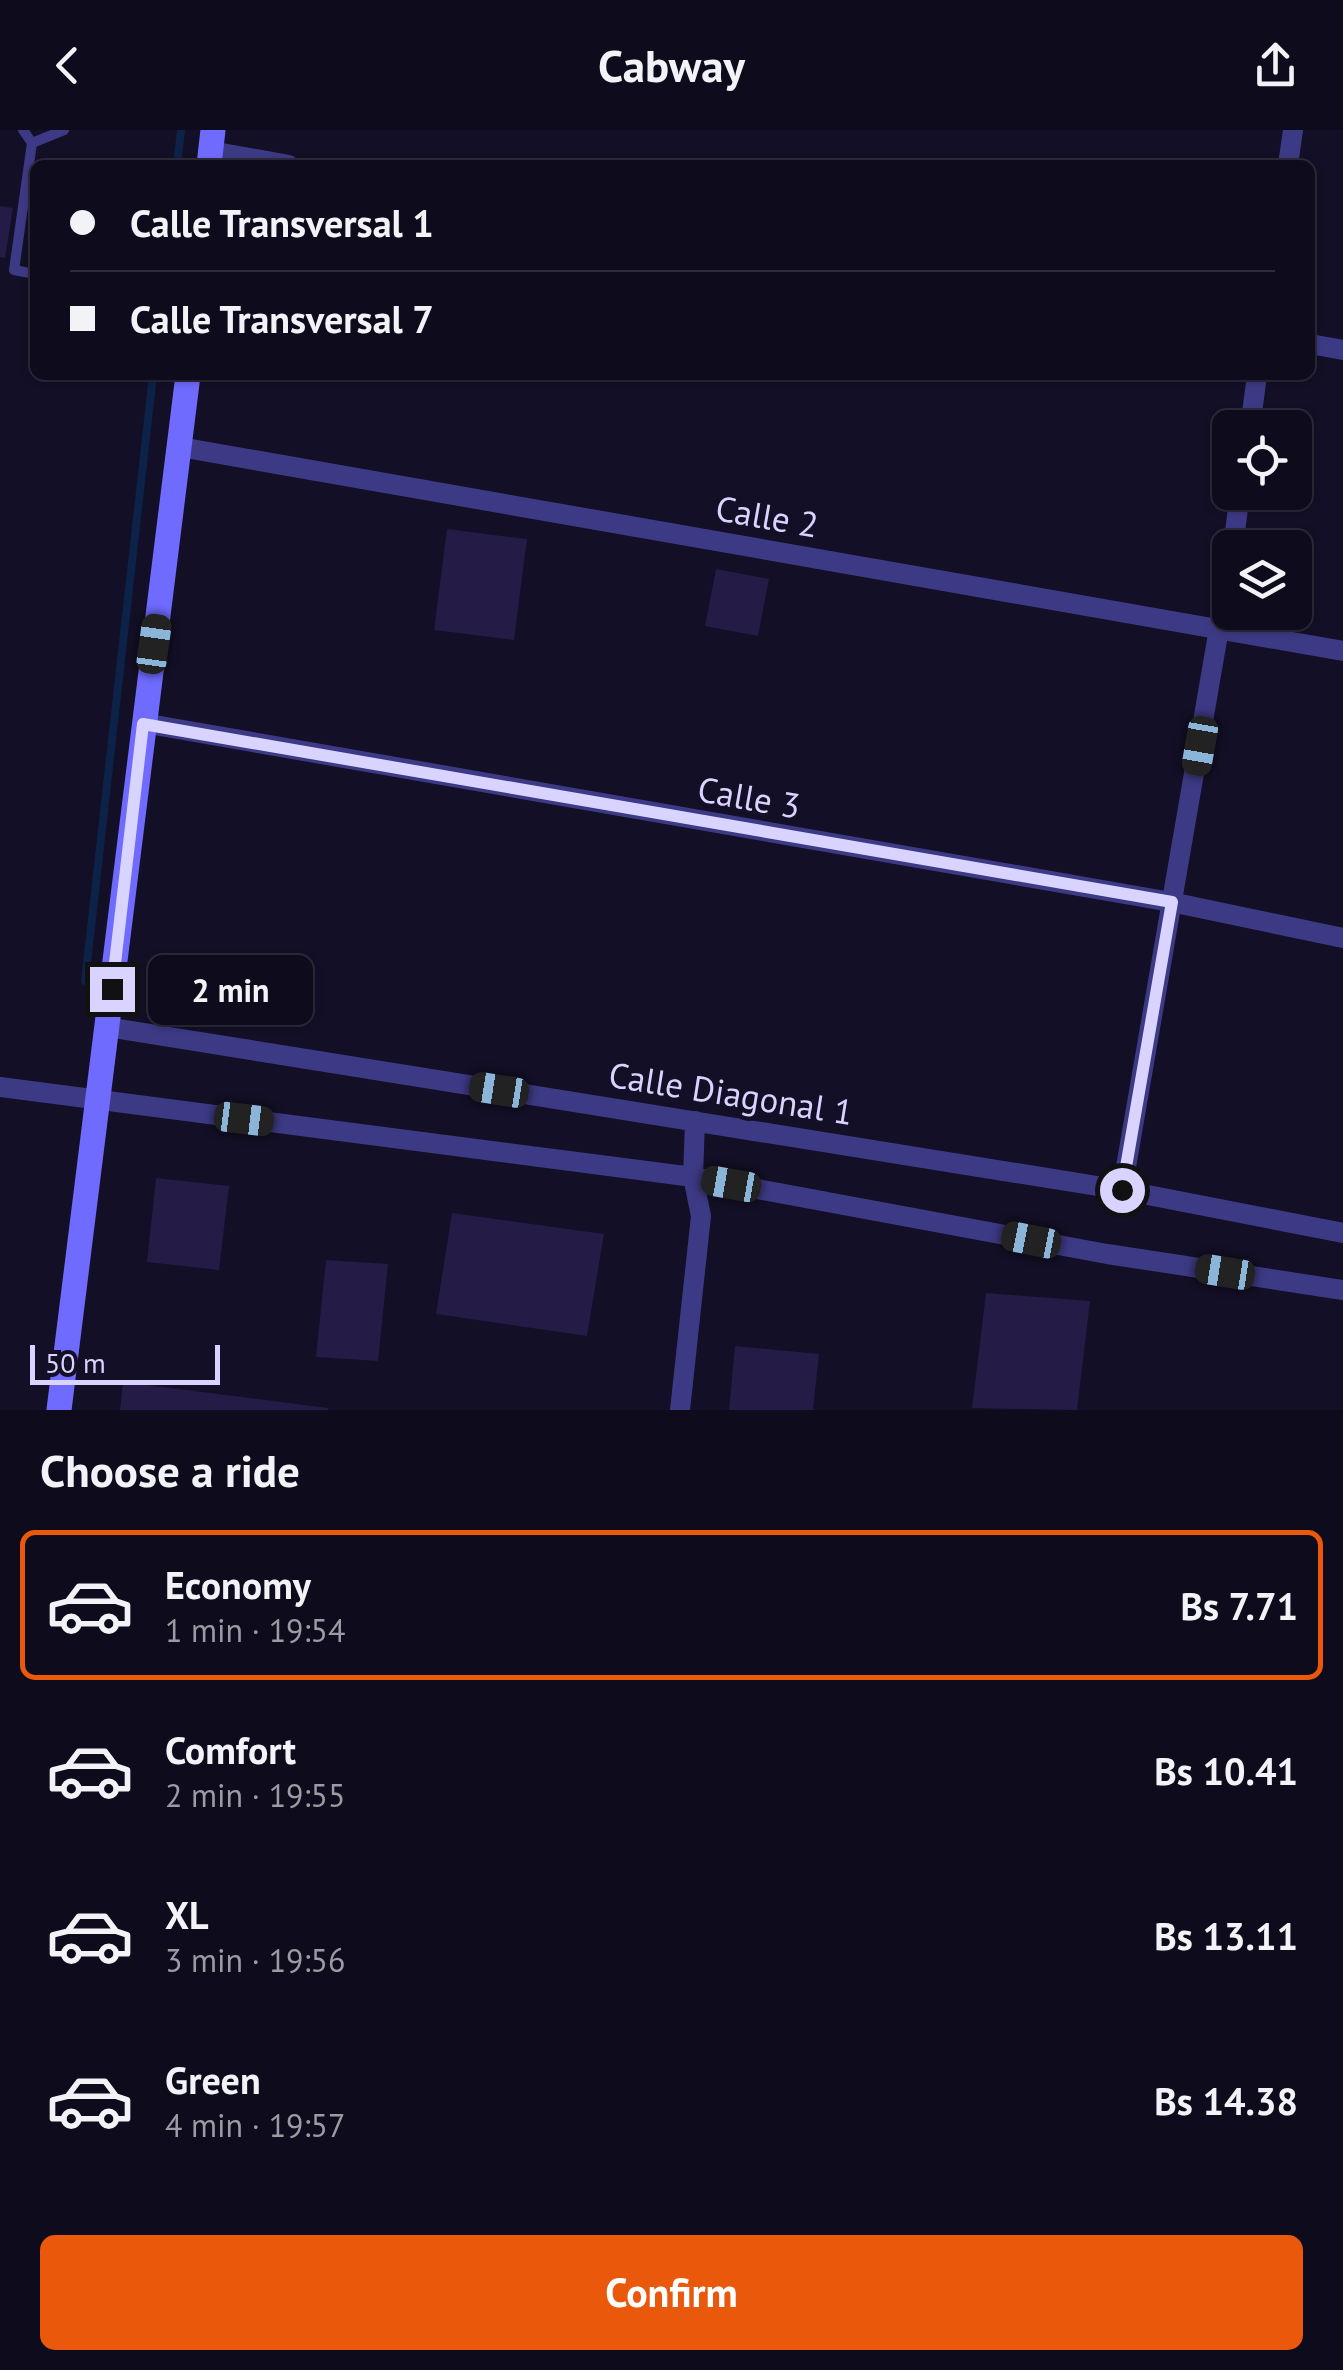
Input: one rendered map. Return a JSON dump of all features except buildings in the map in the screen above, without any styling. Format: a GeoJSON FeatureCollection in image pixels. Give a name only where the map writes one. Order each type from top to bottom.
{"type":"FeatureCollection","features":[{"type":"Feature","properties":{"kind":"street"},"geometry":{"type":"LineString","coordinates":[[1289,160],[1293,130]]}},
{"type":"Feature","properties":{"kind":"street"},"geometry":{"type":"LineString","coordinates":[[211,149],[265,160]]}},
{"type":"Feature","properties":{"kind":"street"},"geometry":{"type":"LineString","coordinates":[[1315,345],[1343,350]]}},
{"type":"Feature","properties":{"kind":"street"},"geometry":{"type":"LineString","coordinates":[[59,1410],[187,380]]}},
{"type":"Feature","properties":{"kind":"street"},"geometry":{"type":"LineString","coordinates":[[1252,410],[1256,380]]}},
{"type":"Feature","properties":{"kind":"street","name":"Calle 2"},"geometry":{"type":"LineString","coordinates":[[180,447],[1212,628]]}},
{"type":"Feature","properties":{"kind":"street"},"geometry":{"type":"LineString","coordinates":[[1122,1190],[1221,630]]}},
{"type":"Feature","properties":{"kind":"street","name":"Calle 2"},"geometry":{"type":"LineString","coordinates":[[1221,630],[1343,651]]}},
{"type":"Feature","properties":{"kind":"street","name":"Calle 3"},"geometry":{"type":"LineString","coordinates":[[143,724],[1172,902],[1343,938]]}},
{"type":"Feature","properties":{"kind":"street","name":"Calle Diagonal 1"},"geometry":{"type":"LineString","coordinates":[[107,1027],[1122,1190],[1343,1233]]}},
{"type":"Feature","properties":{"kind":"street"},"geometry":{"type":"LineString","coordinates":[[0,1087],[693,1178],[1106,1254],[1343,1290]]}},
{"type":"Feature","properties":{"kind":"street"},"geometry":{"type":"LineString","coordinates":[[680,1410],[701,1216],[693,1178],[695,1121]]}},
{"type":"Feature","properties":{"kind":"lane"},"geometry":{"type":"LineString","coordinates":[[14,270],[32,143],[22,130]]}},
{"type":"Feature","properties":{"kind":"lane"},"geometry":{"type":"LineString","coordinates":[[32,143],[64,130]]}},
{"type":"Feature","properties":{"kind":"lane"},"geometry":{"type":"LineString","coordinates":[[0,267],[30,273]]}},
{"type":"Feature","properties":{"kind":"waterway"},"geometry":{"type":"LineString","coordinates":[[178,160],[181,130]]}},
{"type":"Feature","properties":{"kind":"waterway"},"geometry":{"type":"LineString","coordinates":[[85,981],[152,380]]}},
{"type":"Feature","properties":{"kind":"route"},"geometry":{"type":"LineString","coordinates":[[112,989],[143,724],[1172,902],[1122,1190]]}}]}
